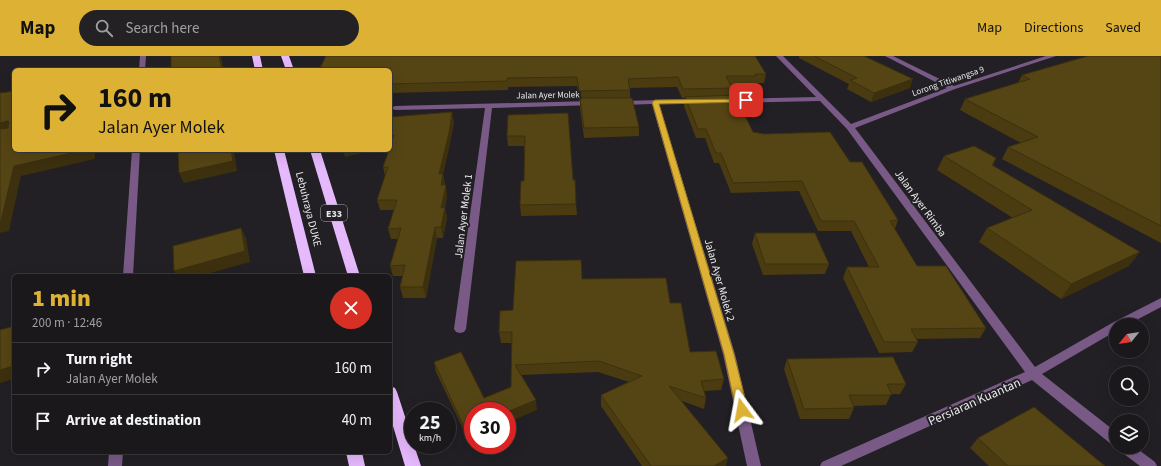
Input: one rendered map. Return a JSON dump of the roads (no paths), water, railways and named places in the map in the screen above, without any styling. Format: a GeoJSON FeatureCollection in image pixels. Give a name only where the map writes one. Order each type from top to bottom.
{"type":"FeatureCollection","features":[{"type":"Feature","properties":{"kind":"highway"},"geometry":{"type":"LineString","coordinates":[[256,56],[259,68]]}},
{"type":"Feature","properties":{"kind":"highway"},"geometry":{"type":"LineString","coordinates":[[285,56],[289,68]]}},
{"type":"Feature","properties":{"kind":"highway","name":"Lebuhraya DUKE"},"geometry":{"type":"LineString","coordinates":[[279,152],[310,274]]}},
{"type":"Feature","properties":{"kind":"highway","name":"Lebuhraya DUKE"},"geometry":{"type":"LineString","coordinates":[[316,152],[353,274]]}},
{"type":"Feature","properties":{"kind":"highway"},"geometry":{"type":"LineString","coordinates":[[392,398],[413,466]]}},
{"type":"Feature","properties":{"kind":"highway"},"geometry":{"type":"LineString","coordinates":[[354,454],[357,466]]}},
{"type":"Feature","properties":{"kind":"street"},"geometry":{"type":"LineString","coordinates":[[142,68],[143,56]]}},
{"type":"Feature","properties":{"kind":"street","name":"Jalan Ayer Rimba"},"geometry":{"type":"LineString","coordinates":[[779,56],[850,127],[1033,374],[1109,434]]}},
{"type":"Feature","properties":{"kind":"street"},"geometry":{"type":"LineString","coordinates":[[888,56],[953,88]]}},
{"type":"Feature","properties":{"kind":"street","name":"Lorong Titiwangsa 9"},"geometry":{"type":"LineString","coordinates":[[850,127],[953,88],[1053,56]]}},
{"type":"Feature","properties":{"kind":"street"},"geometry":{"type":"LineString","coordinates":[[719,101],[821,99]]}},
{"type":"Feature","properties":{"kind":"street"},"geometry":{"type":"LineString","coordinates":[[616,103],[703,101]]}},
{"type":"Feature","properties":{"kind":"street","name":"Jalan Ayer Molek 2"},"geometry":{"type":"LineString","coordinates":[[655,102],[729,354],[754,466]]}},
{"type":"Feature","properties":{"kind":"street","name":"Jalan Ayer Molek"},"geometry":{"type":"LineString","coordinates":[[395,108],[600,103]]}},
{"type":"Feature","properties":{"kind":"street","name":"Jalan Ayer Molek 1"},"geometry":{"type":"LineString","coordinates":[[460,329],[489,106]]}},
{"type":"Feature","properties":{"kind":"street"},"geometry":{"type":"LineString","coordinates":[[128,274],[136,152]]}},
{"type":"Feature","properties":{"kind":"street","name":"Persiaran Kuantan"},"geometry":{"type":"LineString","coordinates":[[1132,318],[1161,302]]}},
{"type":"Feature","properties":{"kind":"street","name":"Persiaran Kuantan"},"geometry":{"type":"LineString","coordinates":[[827,466],[1033,374],[1109,331]]}},
{"type":"Feature","properties":{"kind":"street"},"geometry":{"type":"LineString","coordinates":[[115,466],[116,454]]}},
{"type":"Feature","properties":{"kind":"street"},"geometry":{"type":"LineString","coordinates":[[1134,454],[1150,466]]}}]}
